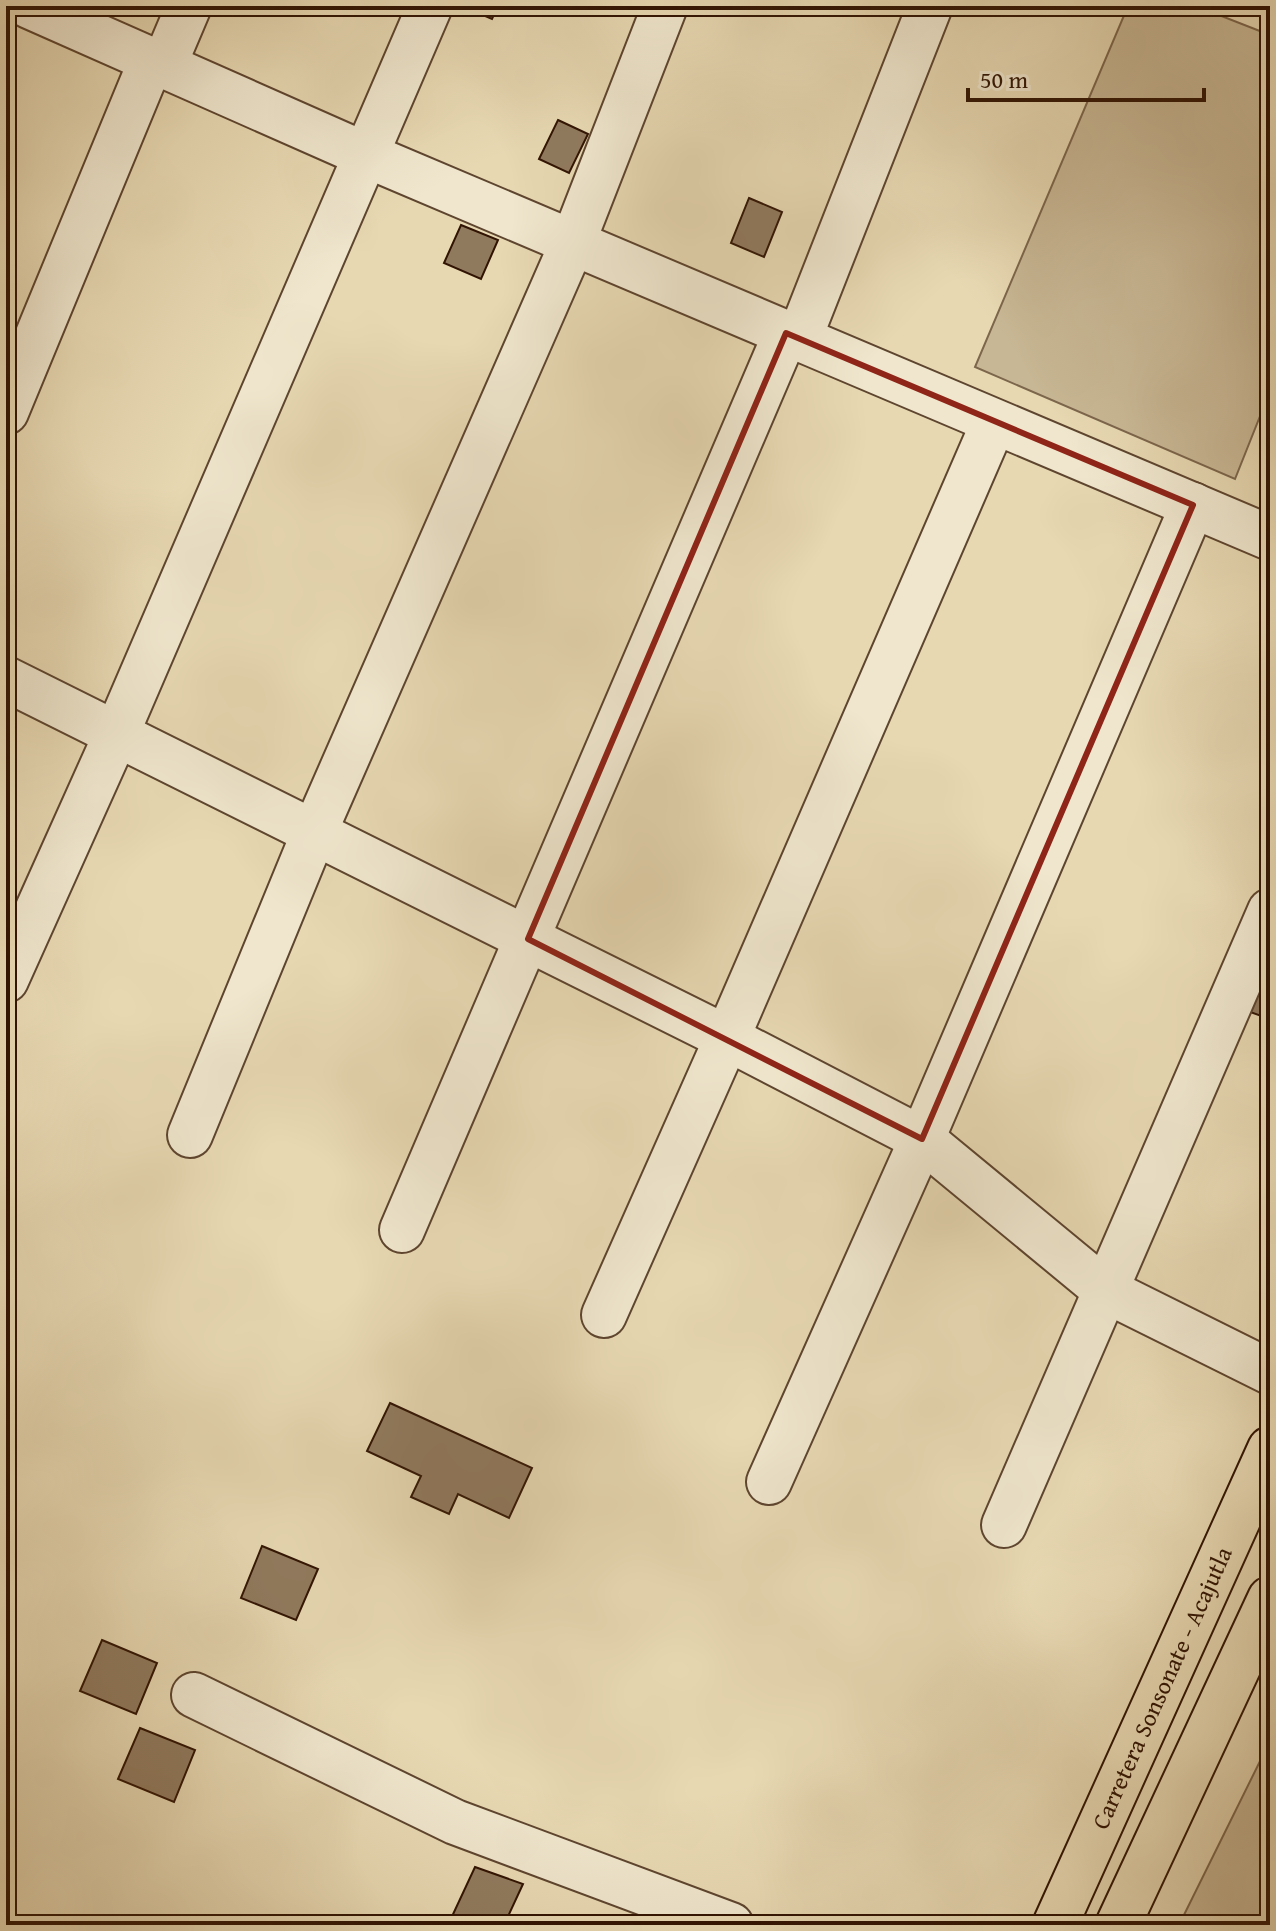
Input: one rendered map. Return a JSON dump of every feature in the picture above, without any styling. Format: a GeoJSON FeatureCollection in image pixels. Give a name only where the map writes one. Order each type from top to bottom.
{"type":"FeatureCollection","features":[{"type":"Feature","properties":{"kind":"highway","name":"Carretera Sonsonate - Acajutla"},"geometry":{"type":"LineString","coordinates":[[1055,1925],[1270,1449]]}},
{"type":"Feature","properties":{"kind":"highway"},"geometry":{"type":"LineString","coordinates":[[1118,1925],[1270,1599]]}},
{"type":"Feature","properties":{"kind":"street"},"geometry":{"type":"LineString","coordinates":[[29,6],[366,155],[1270,538]]}},
{"type":"Feature","properties":{"kind":"street"},"geometry":{"type":"LineString","coordinates":[[6,412],[158,62],[189,6]]}},
{"type":"Feature","properties":{"kind":"street"},"geometry":{"type":"LineString","coordinates":[[6,980],[116,735],[430,6]]}},
{"type":"Feature","properties":{"kind":"street"},"geometry":{"type":"LineString","coordinates":[[190,1135],[314,833],[573,242],[665,6]]}},
{"type":"Feature","properties":{"kind":"street"},"geometry":{"type":"LineString","coordinates":[[402,1230],[792,336],[930,6]]}},
{"type":"Feature","properties":{"kind":"street"},"geometry":{"type":"LineString","coordinates":[[604,1315],[994,422]]}},
{"type":"Feature","properties":{"kind":"street"},"geometry":{"type":"LineString","coordinates":[[769,1482],[922,1139],[1193,505]]}},
{"type":"Feature","properties":{"kind":"street"},"geometry":{"type":"LineString","coordinates":[[6,679],[727,1038],[922,1139],[1105,1290],[1270,1372]]}},
{"type":"Feature","properties":{"kind":"street"},"geometry":{"type":"LineString","coordinates":[[1004,1525],[1270,911]]}},
{"type":"Feature","properties":{"kind":"street"},"geometry":{"type":"LineString","coordinates":[[194,1695],[455,1822],[731,1925]]}},
{"type":"Feature","properties":{"kind":"highlighted area"},"geometry":{"type":"Polygon","coordinates":[[[786,333],[1193,505],[922,1139],[528,939],[786,333]]]}},
{"type":"Feature","properties":{"kind":"shaded area"},"geometry":{"type":"Polygon","coordinates":[[[1128,6],[1196,6],[1270,35],[1270,391],[1235,479],[975,367],[1128,6]]]}},
{"type":"Feature","properties":{"kind":"shaded area"},"geometry":{"type":"Polygon","coordinates":[[[1270,1741],[1270,1925],[1179,1925],[1270,1741]]]}},
{"type":"Feature","properties":{"kind":"building"},"geometry":{"type":"Polygon","coordinates":[[[462,6],[498,6],[492,19],[462,6]]]}},
{"type":"Feature","properties":{"kind":"building"},"geometry":{"type":"Polygon","coordinates":[[[558,120],[588,134],[569,173],[539,159],[558,120]]]}},
{"type":"Feature","properties":{"kind":"building"},"geometry":{"type":"Polygon","coordinates":[[[749,198],[782,212],[764,257],[731,243],[749,198]]]}},
{"type":"Feature","properties":{"kind":"building"},"geometry":{"type":"Polygon","coordinates":[[[461,225],[498,240],[481,279],[444,263],[461,225]]]}},
{"type":"Feature","properties":{"kind":"building"},"geometry":{"type":"Polygon","coordinates":[[[1262,981],[1270,984],[1270,1019],[1250,1012],[1262,981]]]}},
{"type":"Feature","properties":{"kind":"building"},"geometry":{"type":"Polygon","coordinates":[[[390,1403],[532,1468],[509,1518],[458,1494],[449,1514],[411,1497],[421,1476],[367,1451],[390,1403]]]}},
{"type":"Feature","properties":{"kind":"building"},"geometry":{"type":"Polygon","coordinates":[[[262,1546],[318,1569],[296,1620],[241,1598],[262,1546]]]}},
{"type":"Feature","properties":{"kind":"building"},"geometry":{"type":"Polygon","coordinates":[[[102,1640],[157,1663],[136,1714],[80,1691],[102,1640]]]}},
{"type":"Feature","properties":{"kind":"building"},"geometry":{"type":"Polygon","coordinates":[[[140,1728],[195,1750],[174,1802],[118,1779],[140,1728]]]}},
{"type":"Feature","properties":{"kind":"building"},"geometry":{"type":"Polygon","coordinates":[[[475,1867],[523,1884],[504,1925],[448,1925],[475,1867]]]}}]}
